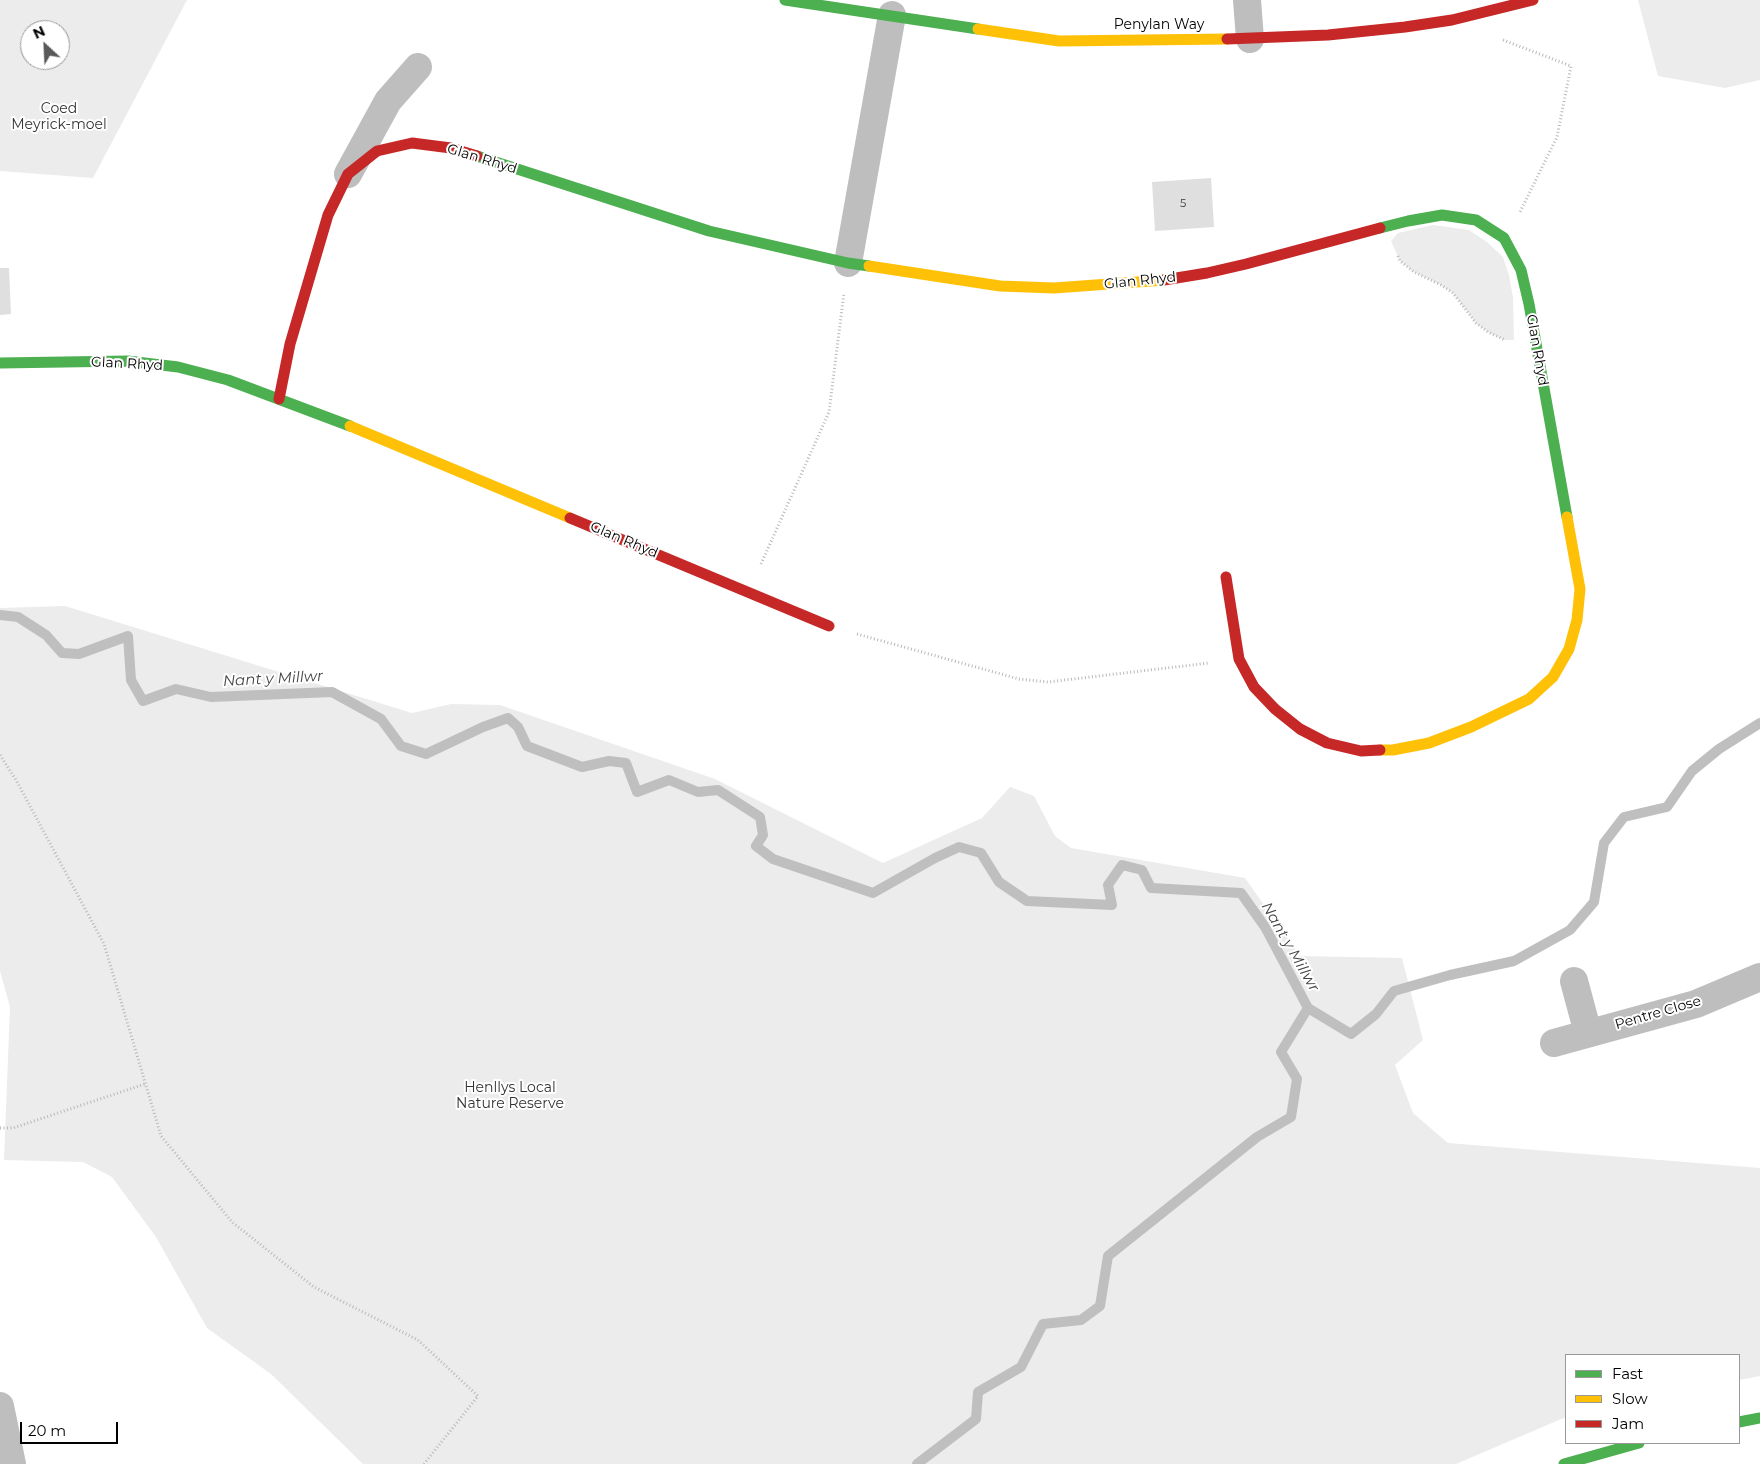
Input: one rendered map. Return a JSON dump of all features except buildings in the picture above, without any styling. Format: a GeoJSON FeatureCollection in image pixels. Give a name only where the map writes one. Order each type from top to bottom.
{"type":"FeatureCollection","features":[{"type":"Feature","properties":{"kind":"street","name":"Penylan Way"},"geometry":{"type":"LineString","coordinates":[[785,0],[1059,41],[1250,39],[1328,35],[1405,28],[1452,20],[1533,0]]}},
{"type":"Feature","properties":{"kind":"street"},"geometry":{"type":"LineString","coordinates":[[1247,0],[1250,39]]}},
{"type":"Feature","properties":{"kind":"street"},"geometry":{"type":"LineString","coordinates":[[848,263],[892,15]]}},
{"type":"Feature","properties":{"kind":"street"},"geometry":{"type":"LineString","coordinates":[[348,174],[388,101],[418,66]]}},
{"type":"Feature","properties":{"kind":"street","name":"Glan Rhyd"},"geometry":{"type":"LineString","coordinates":[[279,399],[290,344],[328,215],[348,174],[378,151],[412,143],[451,148],[709,231],[848,263],[1000,286],[1054,288],[1162,280],[1207,273],[1442,214],[1476,220],[1504,238],[1521,270],[1580,589],[1577,620],[1569,649],[1553,677],[1530,699],[1471,727],[1429,743],[1393,750],[1361,751],[1327,744],[1300,729],[1254,687],[1239,659],[1226,577]]}},
{"type":"Feature","properties":{"kind":"street","name":"Glan Rhyd"},"geometry":{"type":"LineString","coordinates":[[0,363],[128,361],[178,367],[228,380],[338,420],[829,626]]}},
{"type":"Feature","properties":{"kind":"street","name":"Pentre Close"},"geometry":{"type":"LineString","coordinates":[[1554,1043],[1696,1004],[1760,977]]}},
{"type":"Feature","properties":{"kind":"street"},"geometry":{"type":"LineString","coordinates":[[1574,981],[1588,1034]]}},
{"type":"Feature","properties":{"kind":"street"},"geometry":{"type":"LineString","coordinates":[[0,1406],[12,1464]]}},
{"type":"Feature","properties":{"kind":"street"},"geometry":{"type":"LineString","coordinates":[[1740,1422],[1760,1418]]}},
{"type":"Feature","properties":{"kind":"street"},"geometry":{"type":"LineString","coordinates":[[1564,1464],[1635,1444]]}},
{"type":"Feature","properties":{"kind":"path"},"geometry":{"type":"LineString","coordinates":[[1498,38],[1571,66],[1557,137],[1513,226],[1504,238]]}},
{"type":"Feature","properties":{"kind":"path"},"geometry":{"type":"LineString","coordinates":[[1386,228],[1400,261],[1414,272],[1441,285],[1452,293],[1476,322],[1488,332],[1504,340],[1535,338]]}},
{"type":"Feature","properties":{"kind":"path"},"geometry":{"type":"LineString","coordinates":[[748,593],[829,412],[848,263]]}},
{"type":"Feature","properties":{"kind":"path"},"geometry":{"type":"LineString","coordinates":[[829,626],[1019,678],[1048,682],[1239,659]]}},
{"type":"Feature","properties":{"kind":"path"},"geometry":{"type":"LineString","coordinates":[[0,755],[16,780],[104,944],[161,1136],[232,1222],[314,1287],[418,1340],[478,1396],[424,1464]]}},
{"type":"Feature","properties":{"kind":"path"},"geometry":{"type":"LineString","coordinates":[[0,1128],[14,1128],[145,1084]]}},
{"type":"Feature","properties":{"kind":"green space","name":"Coed Meyrick-moel"},"geometry":{"type":"Polygon","coordinates":[[[0,0],[187,0],[93,178],[0,171],[0,0]]]}},
{"type":"Feature","properties":{"kind":"green space"},"geometry":{"type":"Polygon","coordinates":[[[1638,0],[1760,0],[1760,80],[1725,88],[1658,76],[1638,0]]]}},
{"type":"Feature","properties":{"kind":"green space"},"geometry":{"type":"Polygon","coordinates":[[[1433,225],[1469,230],[1487,242],[1503,257],[1509,275],[1513,298],[1514,340],[1504,340],[1488,332],[1476,323],[1453,293],[1414,272],[1400,261],[1391,241],[1398,233],[1433,225]]]}},
{"type":"Feature","properties":{"kind":"green space","name":"Henllys Local Nature Reserve"},"geometry":{"type":"Polygon","coordinates":[[[65,606],[412,713],[451,704],[500,705],[715,779],[883,863],[982,818],[1010,787],[1034,796],[1055,836],[1071,848],[1245,878],[1300,956],[1402,958],[1423,1040],[1395,1065],[1413,1113],[1448,1143],[1760,1168],[1760,1376],[1740,1380],[1740,1354],[1565,1354],[1565,1417],[1456,1464],[363,1464],[271,1374],[207,1328],[156,1237],[112,1177],[83,1162],[4,1160],[10,1007],[0,971],[0,608],[65,606]]]}},
{"type":"Feature","properties":{"kind":"waterway","name":"Nant y Millwr"},"geometry":{"type":"LineString","coordinates":[[0,615],[18,617],[46,635],[62,653],[79,654],[128,636],[131,680],[143,701],[176,689],[211,697],[332,692],[381,719],[401,746],[426,754],[483,727],[508,718],[518,727],[527,746],[582,767],[609,761],[626,763],[637,792],[669,780],[698,792],[718,790],[760,817],[763,835],[756,846],[773,859],[873,893],[935,858],[959,847],[981,853],[999,882],[1027,901],[1112,905],[1108,885],[1122,865],[1142,870],[1151,888],[1241,893],[1265,927],[1308,1008]]}},
{"type":"Feature","properties":{"kind":"waterway"},"geometry":{"type":"LineString","coordinates":[[917,1464],[976,1419],[978,1392],[1021,1367],[1043,1324],[1081,1320],[1100,1306],[1108,1256],[1257,1137],[1291,1117],[1297,1079],[1281,1052],[1308,1008],[1351,1034],[1376,1014],[1394,991],[1450,975],[1514,961],[1570,930],[1594,902],[1604,843],[1624,817],[1667,807],[1692,771],[1719,749],[1760,723]]}},
{"type":"Feature","properties":{"kind":"traffic: fast"},"geometry":{"type":"LineString","coordinates":[[785,0],[978,29]]}},
{"type":"Feature","properties":{"kind":"traffic: fast"},"geometry":{"type":"LineString","coordinates":[[477,156],[709,231],[848,263],[869,266]]}},
{"type":"Feature","properties":{"kind":"traffic: fast"},"geometry":{"type":"LineString","coordinates":[[1380,228],[1442,215],[1476,220],[1504,238],[1521,270],[1529,304],[1567,517]]}},
{"type":"Feature","properties":{"kind":"traffic: fast"},"geometry":{"type":"LineString","coordinates":[[0,363],[128,361],[178,367],[228,380],[350,426]]}},
{"type":"Feature","properties":{"kind":"traffic: fast"},"geometry":{"type":"LineString","coordinates":[[1740,1422],[1760,1418]]}},
{"type":"Feature","properties":{"kind":"traffic: fast"},"geometry":{"type":"LineString","coordinates":[[1564,1464],[1635,1444]]}},
{"type":"Feature","properties":{"kind":"traffic: slow"},"geometry":{"type":"LineString","coordinates":[[978,29],[1059,41],[1227,39]]}},
{"type":"Feature","properties":{"kind":"traffic: slow"},"geometry":{"type":"LineString","coordinates":[[869,266],[1000,286],[1054,288],[1164,280]]}},
{"type":"Feature","properties":{"kind":"traffic: slow"},"geometry":{"type":"LineString","coordinates":[[350,426],[570,518]]}},
{"type":"Feature","properties":{"kind":"traffic: slow"},"geometry":{"type":"LineString","coordinates":[[1380,750],[1393,750],[1429,743],[1471,727],[1529,699],[1553,677],[1569,649],[1577,620],[1580,589],[1567,517]]}},
{"type":"Feature","properties":{"kind":"traffic: jam"},"geometry":{"type":"LineString","coordinates":[[1227,39],[1328,35],[1405,27],[1452,20],[1533,0]]}},
{"type":"Feature","properties":{"kind":"traffic: jam"},"geometry":{"type":"LineString","coordinates":[[279,399],[290,344],[328,215],[348,174],[377,151],[412,143],[451,148],[477,156]]}},
{"type":"Feature","properties":{"kind":"traffic: jam"},"geometry":{"type":"LineString","coordinates":[[1164,280],[1246,264],[1380,228]]}},
{"type":"Feature","properties":{"kind":"traffic: jam"},"geometry":{"type":"LineString","coordinates":[[570,518],[829,626]]}},
{"type":"Feature","properties":{"kind":"traffic: jam"},"geometry":{"type":"LineString","coordinates":[[1226,577],[1239,659],[1254,687],[1275,709],[1300,729],[1327,743],[1361,751],[1380,750]]}}]}
